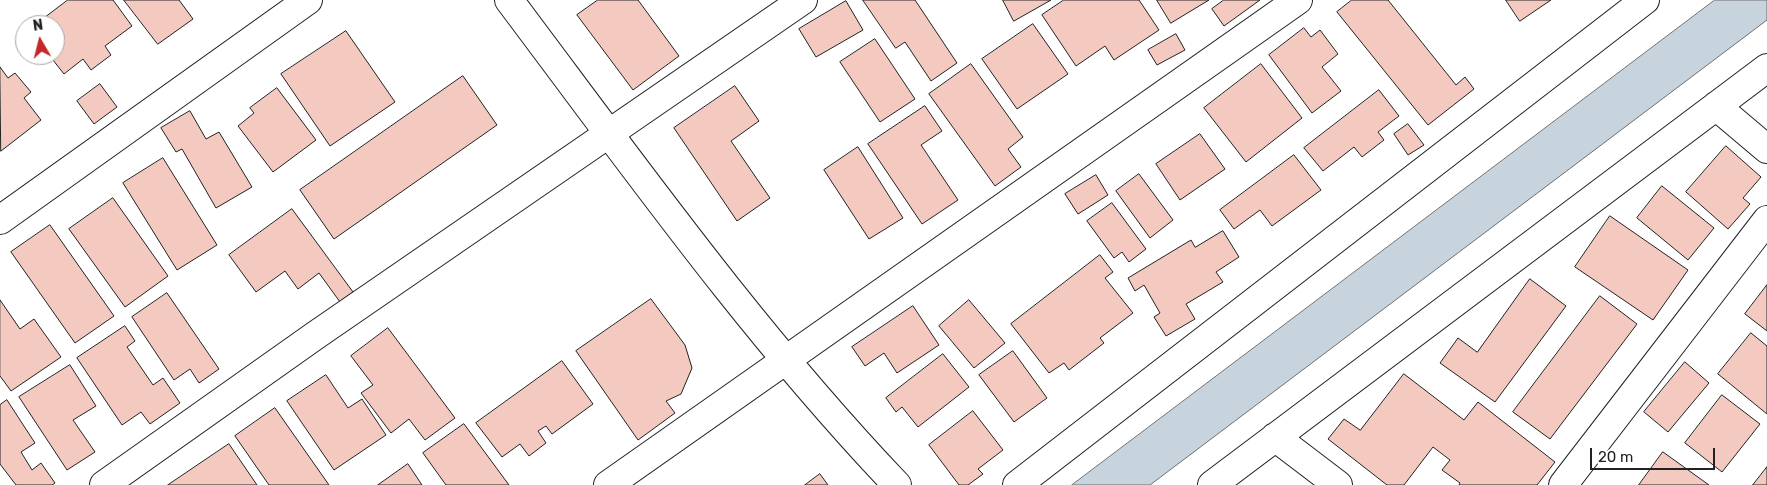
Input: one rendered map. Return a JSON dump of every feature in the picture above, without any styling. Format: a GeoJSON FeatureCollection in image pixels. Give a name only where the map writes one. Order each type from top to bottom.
{"type":"FeatureCollection","features":[{"type":"Feature","properties":{"kind":"street"},"geometry":{"type":"LineString","coordinates":[[0,220],[308,0]]}},
{"type":"Feature","properties":{"kind":"street"},"geometry":{"type":"LineString","coordinates":[[509,0],[700,254],[866,452],[897,485]]}},
{"type":"Feature","properties":{"kind":"street"},"geometry":{"type":"LineString","coordinates":[[104,485],[316,335],[803,0]]}},
{"type":"Feature","properties":{"kind":"street"},"geometry":{"type":"LineString","coordinates":[[608,485],[786,358],[1298,0]]}},
{"type":"Feature","properties":{"kind":"street"},"geometry":{"type":"LineString","coordinates":[[1017,485],[1633,3]]}},
{"type":"Feature","properties":{"kind":"street"},"geometry":{"type":"LineString","coordinates":[[1212,485],[1767,68]]}},
{"type":"Feature","properties":{"kind":"street"},"geometry":{"type":"LineString","coordinates":[[1716,106],[1767,149]]}},
{"type":"Feature","properties":{"kind":"street"},"geometry":{"type":"LineString","coordinates":[[1563,485],[1767,220]]}},
{"type":"Feature","properties":{"kind":"street"},"geometry":{"type":"LineString","coordinates":[[1275,437],[1338,485]]}},
{"type":"Feature","properties":{"kind":"shaded area"},"geometry":{"type":"Polygon","coordinates":[[[1715,0],[1767,0],[1767,20],[1150,485],[1072,485],[1715,0]]]}},
{"type":"Feature","properties":{"kind":"building"},"geometry":{"type":"Polygon","coordinates":[[[68,0],[113,0],[132,26],[105,46],[111,55],[91,70],[83,59],[64,74],[57,65],[65,65],[65,15],[48,15],[68,0]]]}},
{"type":"Feature","properties":{"kind":"building"},"geometry":{"type":"Polygon","coordinates":[[[124,0],[179,0],[193,19],[158,44],[124,0]]]}},
{"type":"Feature","properties":{"kind":"building"},"geometry":{"type":"Polygon","coordinates":[[[598,0],[638,0],[679,56],[633,90],[577,15],[598,0]]]}},
{"type":"Feature","properties":{"kind":"building"},"geometry":{"type":"Polygon","coordinates":[[[863,0],[915,0],[957,63],[931,81],[905,42],[896,48],[863,0]]]}},
{"type":"Feature","properties":{"kind":"building"},"geometry":{"type":"Polygon","coordinates":[[[1003,0],[1051,0],[1014,21],[1003,0]]]}},
{"type":"Feature","properties":{"kind":"building"},"geometry":{"type":"Polygon","coordinates":[[[1064,0],[1139,0],[1159,30],[1114,60],[1105,46],[1076,66],[1042,15],[1064,0]]]}},
{"type":"Feature","properties":{"kind":"building"},"geometry":{"type":"Polygon","coordinates":[[[1157,0],[1209,0],[1171,23],[1157,0]]]}},
{"type":"Feature","properties":{"kind":"building"},"geometry":{"type":"Polygon","coordinates":[[[1224,0],[1260,0],[1224,26],[1212,9],[1224,0]]]}},
{"type":"Feature","properties":{"kind":"building"},"geometry":{"type":"Polygon","coordinates":[[[1352,0],[1388,0],[1456,85],[1465,77],[1474,89],[1428,125],[1337,12],[1352,0]]]}},
{"type":"Feature","properties":{"kind":"building"},"geometry":{"type":"Polygon","coordinates":[[[1506,0],[1551,0],[1520,21],[1506,0]]]}},
{"type":"Feature","properties":{"kind":"building"},"geometry":{"type":"Polygon","coordinates":[[[846,1],[863,30],[816,57],[799,29],[846,1]]]}},
{"type":"Feature","properties":{"kind":"building"},"geometry":{"type":"Polygon","coordinates":[[[1033,24],[1068,74],[1017,109],[982,59],[1033,24]]]}},
{"type":"Feature","properties":{"kind":"building"},"geometry":{"type":"Polygon","coordinates":[[[1304,28],[1311,37],[1320,30],[1338,54],[1322,67],[1341,91],[1312,113],[1269,55],[1304,28]]]}},
{"type":"Feature","properties":{"kind":"building"},"geometry":{"type":"Polygon","coordinates":[[[346,31],[395,102],[330,146],[281,74],[346,31]]]}},
{"type":"Feature","properties":{"kind":"building"},"geometry":{"type":"Polygon","coordinates":[[[1176,34],[1185,50],[1157,65],[1148,50],[1176,34]]]}},
{"type":"Feature","properties":{"kind":"building"},"geometry":{"type":"Polygon","coordinates":[[[875,39],[915,99],[880,122],[840,62],[875,39]]]}},
{"type":"Feature","properties":{"kind":"building"},"geometry":{"type":"Polygon","coordinates":[[[971,64],[1023,137],[1008,149],[1021,167],[995,186],[929,94],[971,64]]]}},
{"type":"Feature","properties":{"kind":"building"},"geometry":{"type":"Polygon","coordinates":[[[1261,64],[1302,118],[1246,162],[1204,108],[1261,64]]]}},
{"type":"Feature","properties":{"kind":"building"},"geometry":{"type":"Polygon","coordinates":[[[0,67],[8,78],[15,73],[31,92],[24,98],[41,120],[1,151],[0,67]]]}},
{"type":"Feature","properties":{"kind":"building"},"geometry":{"type":"Polygon","coordinates":[[[463,76],[497,125],[334,239],[300,190],[463,76]]]}},
{"type":"Feature","properties":{"kind":"building"},"geometry":{"type":"Polygon","coordinates":[[[100,84],[117,107],[94,124],[77,101],[100,84]]]}},
{"type":"Feature","properties":{"kind":"building"},"geometry":{"type":"Polygon","coordinates":[[[735,86],[759,121],[731,141],[770,198],[737,221],[674,128],[735,86]]]}},
{"type":"Feature","properties":{"kind":"building"},"geometry":{"type":"Polygon","coordinates":[[[277,88],[316,140],[273,172],[238,126],[254,113],[250,108],[277,88]]]}},
{"type":"Feature","properties":{"kind":"building"},"geometry":{"type":"Polygon","coordinates":[[[1379,90],[1399,116],[1378,132],[1384,140],[1362,157],[1354,147],[1323,171],[1304,148],[1379,90]]]}},
{"type":"Feature","properties":{"kind":"building"},"geometry":{"type":"Polygon","coordinates":[[[925,106],[942,131],[921,145],[958,200],[922,224],[868,144],[925,106]]]}},
{"type":"Feature","properties":{"kind":"building"},"geometry":{"type":"Polygon","coordinates":[[[190,111],[206,139],[219,132],[252,187],[216,208],[182,149],[176,152],[161,128],[190,111]]]}},
{"type":"Feature","properties":{"kind":"building"},"geometry":{"type":"Polygon","coordinates":[[[1408,124],[1424,145],[1408,155],[1394,134],[1408,124]]]}},
{"type":"Feature","properties":{"kind":"building"},"geometry":{"type":"Polygon","coordinates":[[[1200,134],[1225,169],[1180,200],[1156,164],[1200,134]]]}},
{"type":"Feature","properties":{"kind":"building"},"geometry":{"type":"Polygon","coordinates":[[[1726,146],[1761,177],[1743,198],[1750,204],[1728,229],[1686,192],[1726,146]]]}},
{"type":"Feature","properties":{"kind":"building"},"geometry":{"type":"Polygon","coordinates":[[[858,147],[903,218],[869,239],[824,170],[858,147]]]}},
{"type":"Feature","properties":{"kind":"building"},"geometry":{"type":"Polygon","coordinates":[[[1294,155],[1321,190],[1272,226],[1260,210],[1234,229],[1220,210],[1294,155]]]}},
{"type":"Feature","properties":{"kind":"building"},"geometry":{"type":"Polygon","coordinates":[[[163,158],[217,245],[177,270],[123,183],[163,158]]]}},
{"type":"Feature","properties":{"kind":"building"},"geometry":{"type":"Polygon","coordinates":[[[1139,174],[1173,220],[1150,238],[1116,191],[1139,174]]]}},
{"type":"Feature","properties":{"kind":"building"},"geometry":{"type":"Polygon","coordinates":[[[1096,175],[1108,195],[1078,214],[1065,194],[1096,175]]]}},
{"type":"Feature","properties":{"kind":"building"},"geometry":{"type":"Polygon","coordinates":[[[1662,186],[1714,228],[1688,260],[1637,218],[1662,186]]]}},
{"type":"Feature","properties":{"kind":"building"},"geometry":{"type":"Polygon","coordinates":[[[113,198],[168,276],[125,307],[69,229],[113,198]]]}},
{"type":"Feature","properties":{"kind":"building"},"geometry":{"type":"Polygon","coordinates":[[[1112,203],[1146,249],[1129,262],[1122,252],[1114,258],[1087,221],[1112,203]]]}},
{"type":"Feature","properties":{"kind":"building"},"geometry":{"type":"Polygon","coordinates":[[[292,209],[353,292],[340,302],[319,273],[298,289],[285,271],[256,292],[229,255],[292,209]]]}},
{"type":"Feature","properties":{"kind":"building"},"geometry":{"type":"Polygon","coordinates":[[[1610,216],[1688,270],[1653,320],[1575,267],[1610,216]]]}},
{"type":"Feature","properties":{"kind":"building"},"geometry":{"type":"Polygon","coordinates":[[[50,225],[114,316],[75,343],[11,252],[50,225]]]}},
{"type":"Feature","properties":{"kind":"building"},"geometry":{"type":"Polygon","coordinates":[[[1223,231],[1239,257],[1216,272],[1223,282],[1186,304],[1195,319],[1166,336],[1154,317],[1160,313],[1144,285],[1135,291],[1128,278],[1191,240],[1195,247],[1223,231]]]}},
{"type":"Feature","properties":{"kind":"building"},"geometry":{"type":"Polygon","coordinates":[[[1100,255],[1113,272],[1105,278],[1133,313],[1100,338],[1104,343],[1069,370],[1064,363],[1049,373],[1011,324],[1100,255]]]}},
{"type":"Feature","properties":{"kind":"building"},"geometry":{"type":"Polygon","coordinates":[[[1530,279],[1566,306],[1495,402],[1440,363],[1458,338],[1477,352],[1530,279]]]}},
{"type":"Feature","properties":{"kind":"building"},"geometry":{"type":"Polygon","coordinates":[[[1767,285],[1767,331],[1745,314],[1767,285]]]}},
{"type":"Feature","properties":{"kind":"building"},"geometry":{"type":"Polygon","coordinates":[[[167,293],[219,369],[199,383],[190,369],[174,380],[132,317],[167,293]]]}},
{"type":"Feature","properties":{"kind":"building"},"geometry":{"type":"Polygon","coordinates":[[[1600,296],[1637,324],[1550,439],[1513,412],[1600,296]]]}},
{"type":"Feature","properties":{"kind":"building"},"geometry":{"type":"Polygon","coordinates":[[[651,299],[685,345],[692,368],[681,394],[666,401],[675,413],[638,440],[576,351],[651,299]]]}},
{"type":"Feature","properties":{"kind":"building"},"geometry":{"type":"Polygon","coordinates":[[[0,300],[20,329],[34,319],[61,357],[11,391],[0,376],[0,300]]]}},
{"type":"Feature","properties":{"kind":"building"},"geometry":{"type":"Polygon","coordinates":[[[969,300],[1005,343],[974,368],[939,326],[969,300]]]}},
{"type":"Feature","properties":{"kind":"building"},"geometry":{"type":"Polygon","coordinates":[[[913,306],[939,345],[897,373],[884,353],[865,366],[852,347],[913,306]]]}},
{"type":"Feature","properties":{"kind":"building"},"geometry":{"type":"Polygon","coordinates":[[[125,326],[135,341],[127,347],[153,385],[163,378],[180,403],[150,424],[141,412],[122,425],[77,358],[125,326]]]}},
{"type":"Feature","properties":{"kind":"building"},"geometry":{"type":"Polygon","coordinates":[[[388,328],[455,418],[425,440],[409,419],[391,433],[361,393],[373,385],[351,356],[388,328]]]}},
{"type":"Feature","properties":{"kind":"building"},"geometry":{"type":"Polygon","coordinates":[[[1751,333],[1767,346],[1767,414],[1718,374],[1751,333]]]}},
{"type":"Feature","properties":{"kind":"building"},"geometry":{"type":"Polygon","coordinates":[[[1013,351],[1047,398],[1014,422],[979,375],[1013,351]]]}},
{"type":"Feature","properties":{"kind":"building"},"geometry":{"type":"Polygon","coordinates":[[[943,354],[969,387],[918,427],[902,407],[896,412],[886,398],[943,354]]]}},
{"type":"Feature","properties":{"kind":"building"},"geometry":{"type":"Polygon","coordinates":[[[562,361],[593,404],[552,434],[546,426],[538,431],[546,443],[529,456],[520,444],[502,457],[476,423],[562,361]]]}},
{"type":"Feature","properties":{"kind":"building"},"geometry":{"type":"Polygon","coordinates":[[[1685,362],[1709,383],[1668,432],[1644,412],[1685,362]]]}},
{"type":"Feature","properties":{"kind":"building"},"geometry":{"type":"Polygon","coordinates":[[[70,365],[96,406],[73,420],[95,452],[67,470],[19,397],[70,365]]]}},
{"type":"Feature","properties":{"kind":"building"},"geometry":{"type":"Polygon","coordinates":[[[1404,374],[1464,420],[1478,402],[1555,462],[1537,485],[1459,485],[1460,483],[1442,470],[1450,460],[1433,447],[1404,485],[1387,485],[1328,439],[1344,419],[1360,430],[1404,374]]]}},
{"type":"Feature","properties":{"kind":"building"},"geometry":{"type":"Polygon","coordinates":[[[326,375],[348,408],[362,399],[386,435],[334,470],[287,401],[326,375]]]}},
{"type":"Feature","properties":{"kind":"building"},"geometry":{"type":"Polygon","coordinates":[[[1722,395],[1760,424],[1722,472],[1685,443],[1722,395]]]}},
{"type":"Feature","properties":{"kind":"building"},"geometry":{"type":"Polygon","coordinates":[[[7,400],[35,443],[21,452],[32,470],[41,463],[55,483],[52,485],[16,485],[0,464],[0,405],[7,400]]]}},
{"type":"Feature","properties":{"kind":"building"},"geometry":{"type":"Polygon","coordinates":[[[275,408],[329,485],[269,485],[235,436],[275,408]]]}},
{"type":"Feature","properties":{"kind":"building"},"geometry":{"type":"Polygon","coordinates":[[[973,411],[1003,450],[978,469],[983,474],[968,485],[959,485],[929,445],[973,411]]]}},
{"type":"Feature","properties":{"kind":"building"},"geometry":{"type":"Polygon","coordinates":[[[464,424],[509,485],[446,485],[423,453],[464,424]]]}},
{"type":"Feature","properties":{"kind":"building"},"geometry":{"type":"Polygon","coordinates":[[[229,444],[257,485],[168,485],[229,444]]]}},
{"type":"Feature","properties":{"kind":"building"},"geometry":{"type":"Polygon","coordinates":[[[1663,452],[1709,485],[1639,485],[1663,452]]]}},
{"type":"Feature","properties":{"kind":"building"},"geometry":{"type":"Polygon","coordinates":[[[408,464],[422,485],[378,485],[408,464]]]}},
{"type":"Feature","properties":{"kind":"building"},"geometry":{"type":"Polygon","coordinates":[[[1767,467],[1767,485],[1753,485],[1767,467]]]}},
{"type":"Feature","properties":{"kind":"building"},"geometry":{"type":"Polygon","coordinates":[[[820,474],[828,485],[805,485],[820,474]]]}}]}
